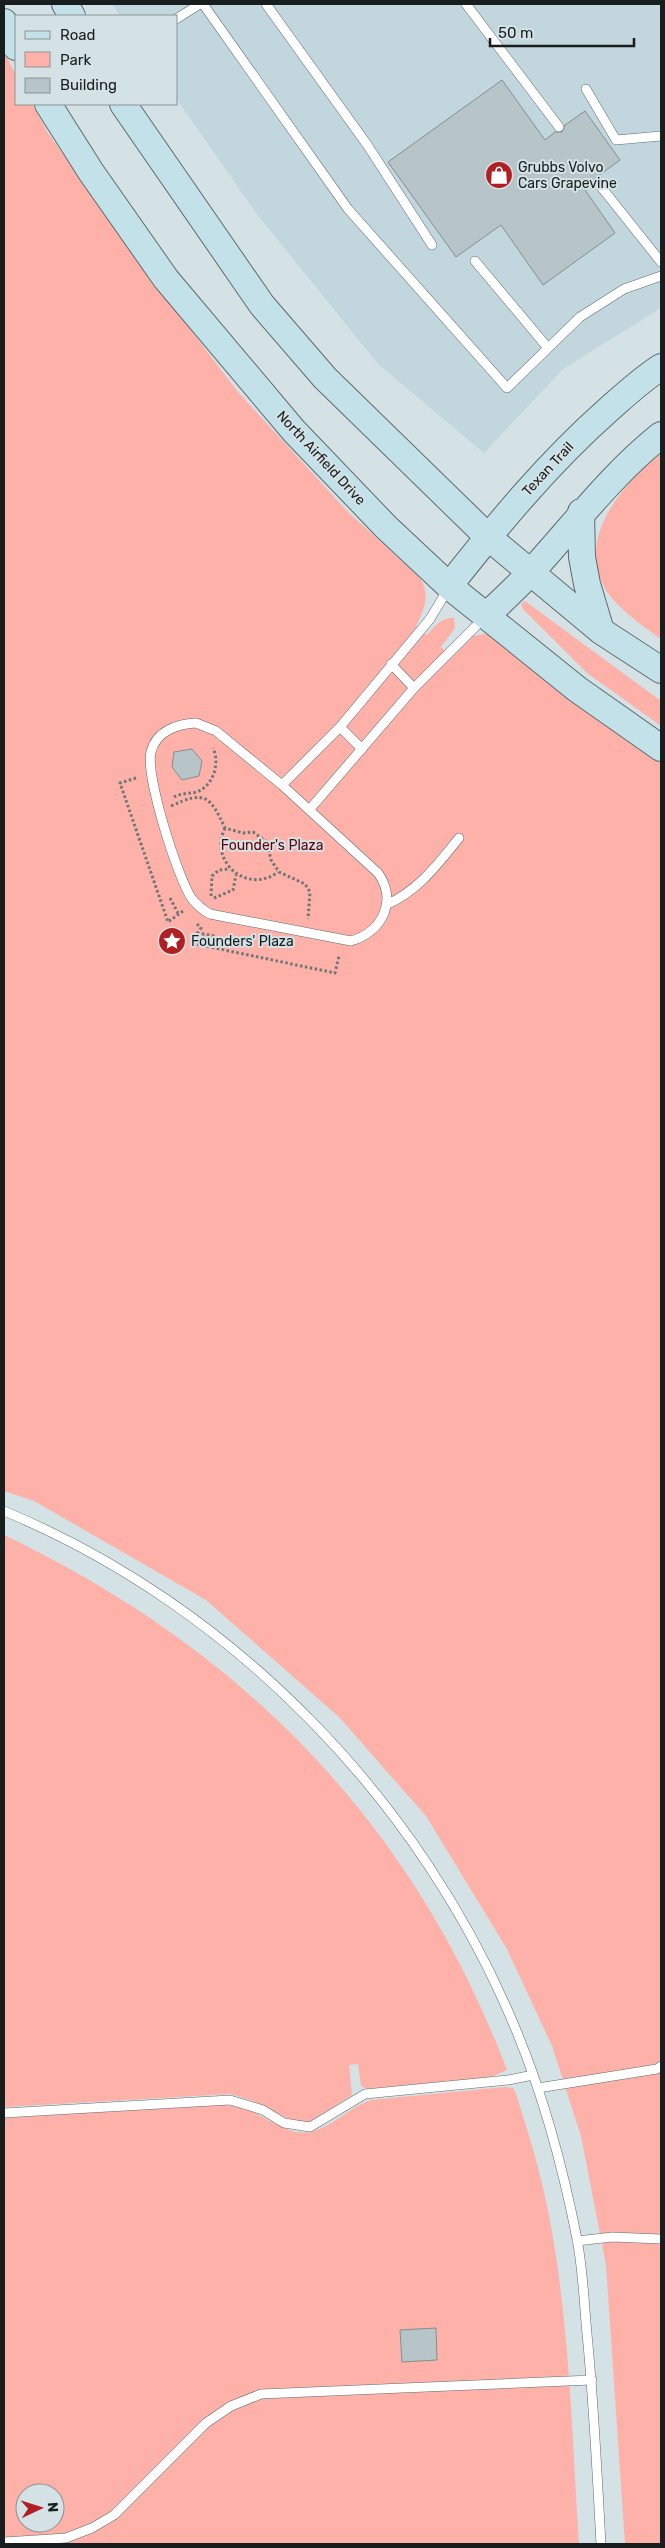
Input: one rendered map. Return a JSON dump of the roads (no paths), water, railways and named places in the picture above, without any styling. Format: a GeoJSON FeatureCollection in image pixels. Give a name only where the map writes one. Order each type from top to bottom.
{"type":"FeatureCollection","features":[{"type":"Feature","properties":{"kind":"main road"},"geometry":{"type":"LineString","coordinates":[[65,4],[71,15]]}},
{"type":"Feature","properties":{"kind":"main road"},"geometry":{"type":"LineString","coordinates":[[4,22],[15,45]]}},
{"type":"Feature","properties":{"kind":"main road","name":"North Airfield Drive"},"geometry":{"type":"LineString","coordinates":[[49,105],[91,172],[166,279],[294,431],[386,527],[450,586],[577,689],[661,748]]}},
{"type":"Feature","properties":{"kind":"main road"},"geometry":{"type":"LineString","coordinates":[[124,105],[262,305],[324,378],[488,537],[601,631],[661,670]]}},
{"type":"Feature","properties":{"kind":"main road","name":"Texan Trail"},"geometry":{"type":"LineString","coordinates":[[450,586],[488,537],[581,434],[646,376],[661,367]]}},
{"type":"Feature","properties":{"kind":"main road"},"geometry":{"type":"LineString","coordinates":[[487,615],[531,572],[581,512],[630,460],[661,435]]}},
{"type":"Feature","properties":{"kind":"main road"},"geometry":{"type":"LineString","coordinates":[[581,512],[582,557],[587,584],[601,631]]}},
{"type":"Feature","properties":{"kind":"lane"},"geometry":{"type":"LineString","coordinates":[[178,18],[202,4],[348,209],[507,388],[580,317],[616,294],[661,276]]}},
{"type":"Feature","properties":{"kind":"lane"},"geometry":{"type":"LineString","coordinates":[[266,4],[368,146],[432,245]]}},
{"type":"Feature","properties":{"kind":"lane"},"geometry":{"type":"LineString","coordinates":[[466,4],[559,127]]}},
{"type":"Feature","properties":{"kind":"lane"},"geometry":{"type":"LineString","coordinates":[[586,89],[616,140],[661,136]]}},
{"type":"Feature","properties":{"kind":"lane"},"geometry":{"type":"LineString","coordinates":[[598,183],[661,262]]}},
{"type":"Feature","properties":{"kind":"lane"},"geometry":{"type":"LineString","coordinates":[[475,261],[548,348]]}},
{"type":"Feature","properties":{"kind":"lane"},"geometry":{"type":"LineString","coordinates":[[282,785],[340,727],[430,619],[450,586]]}},
{"type":"Feature","properties":{"kind":"lane"},"geometry":{"type":"LineString","coordinates":[[310,809],[414,688],[487,615]]}},
{"type":"Feature","properties":{"kind":"lane"},"geometry":{"type":"LineString","coordinates":[[391,664],[414,688]]}},
{"type":"Feature","properties":{"kind":"lane"},"geometry":{"type":"LineString","coordinates":[[196,723],[216,731],[310,809],[378,873],[387,891],[386,905],[380,924],[362,938],[351,941],[306,933],[210,914],[200,908],[186,886],[159,811],[152,786],[151,752],[163,733],[179,725],[196,723]]}},
{"type":"Feature","properties":{"kind":"lane"},"geometry":{"type":"LineString","coordinates":[[340,727],[362,749]]}},
{"type":"Feature","properties":{"kind":"lane"},"geometry":{"type":"LineString","coordinates":[[386,905],[403,898],[425,880],[459,838]]}},
{"type":"Feature","properties":{"kind":"lane"},"geometry":{"type":"LineString","coordinates":[[4,1512],[100,1559],[184,1612],[253,1667],[324,1734],[395,1817],[448,1897],[493,1979],[538,2088],[557,2151],[577,2241],[592,2380],[601,2544]]}},
{"type":"Feature","properties":{"kind":"lane"},"geometry":{"type":"LineString","coordinates":[[538,2088],[657,2069],[661,2066]]}},
{"type":"Feature","properties":{"kind":"lane"},"geometry":{"type":"LineString","coordinates":[[4,2113],[230,2100],[262,2110],[284,2123],[310,2127],[365,2094],[508,2080],[533,2075]]}},
{"type":"Feature","properties":{"kind":"lane"},"geometry":{"type":"LineString","coordinates":[[577,2241],[612,2237],[661,2238]]}},
{"type":"Feature","properties":{"kind":"lane"},"geometry":{"type":"LineString","coordinates":[[4,2542],[66,2538],[100,2524],[114,2515],[206,2423],[231,2406],[261,2394],[592,2380]]}},
{"type":"Feature","properties":{"kind":"place","name":"Grubbs Volvo Cars Grapevine"},"geometry":{"type":"Point","coordinates":[499,175]}},
{"type":"Feature","properties":{"kind":"place","name":"Founders' Plaza"},"geometry":{"type":"Point","coordinates":[172,941]}},
{"type":"Feature","properties":{"kind":"park label","name":"Founder's Plaza"},"geometry":{"type":"Point","coordinates":[272,845]}}]}
